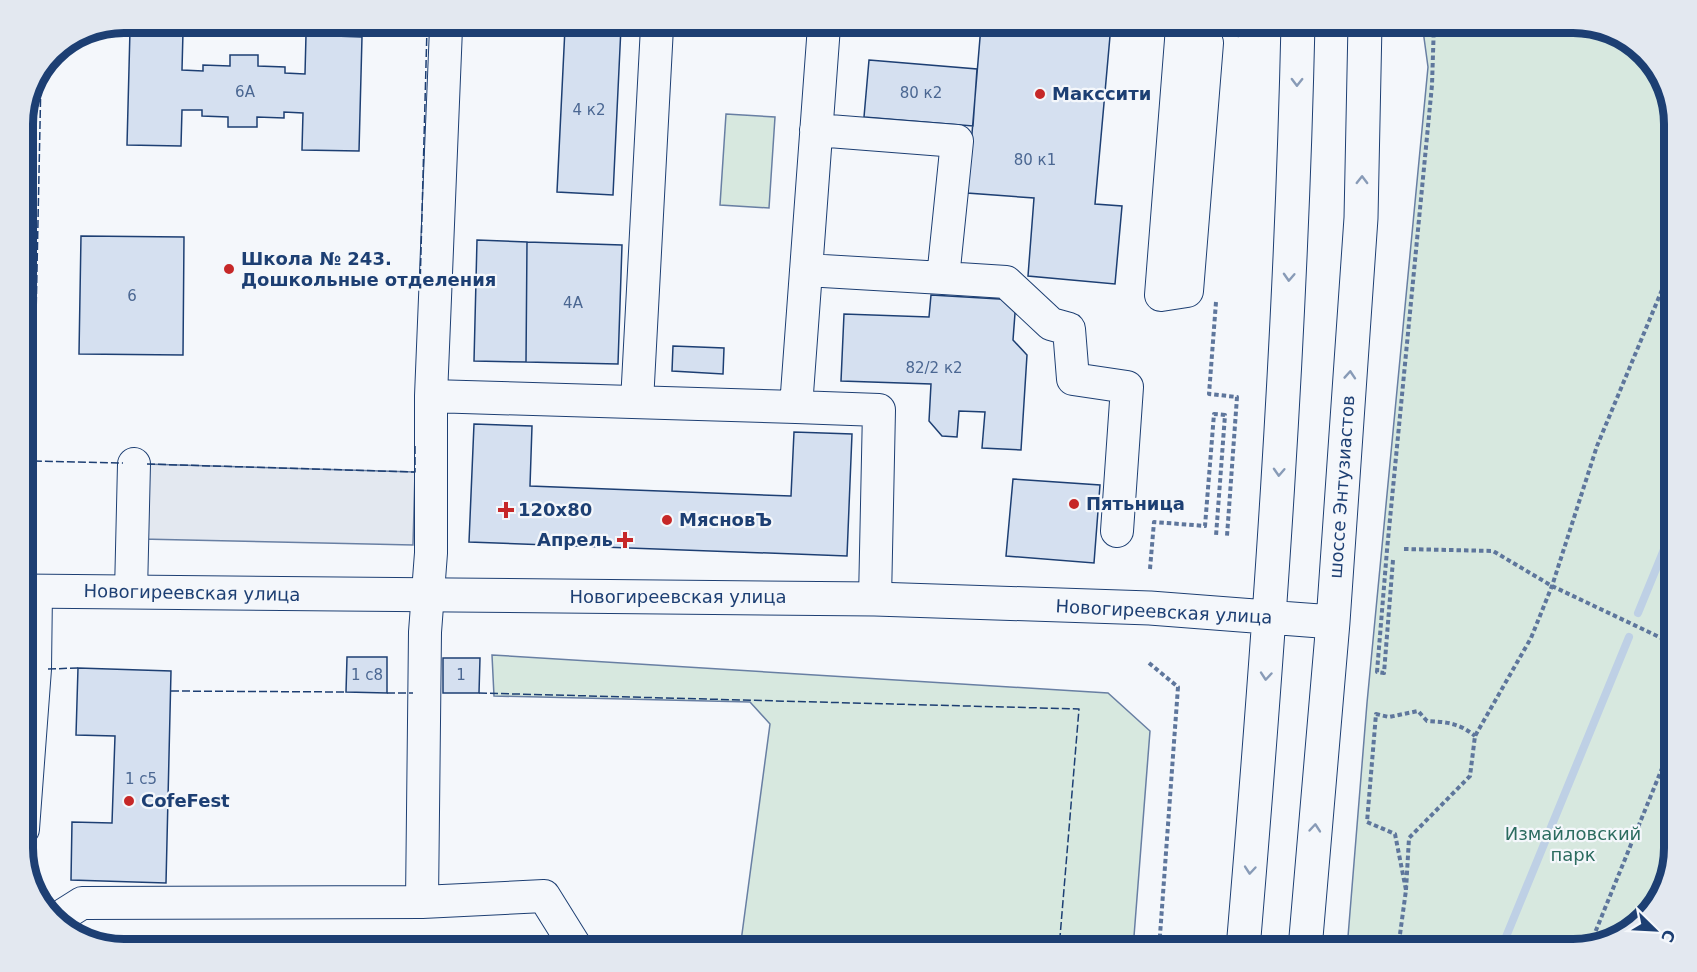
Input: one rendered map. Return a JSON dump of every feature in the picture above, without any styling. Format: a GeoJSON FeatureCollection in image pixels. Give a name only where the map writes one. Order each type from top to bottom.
{"type":"FeatureCollection","features":[{"type":"Feature","properties":{"kind":"main road"},"geometry":{"type":"LineString","coordinates":[[1244,939],[1271,618],[1294,188],[1298,33]]}},
{"type":"Feature","properties":{"kind":"main road","name":"шоссе Энтузиастов"},"geometry":{"type":"LineString","coordinates":[[1306,939],[1333,622],[1361,218],[1365,33]]}},
{"type":"Feature","properties":{"kind":"main road","name":"Новогиреевская улица"},"geometry":{"type":"LineString","coordinates":[[33,591],[874,599],[1150,609],[1333,622]]}},
{"type":"Feature","properties":{"kind":"lane"},"geometry":{"type":"LineString","coordinates":[[422,902],[425,632],[429,595],[431,396],[446,33]]}},
{"type":"Feature","properties":{"kind":"lane"},"geometry":{"type":"LineString","coordinates":[[637,402],[657,33]]}},
{"type":"Feature","properties":{"kind":"lane"},"geometry":{"type":"LineString","coordinates":[[796,408],[823,33]]}},
{"type":"Feature","properties":{"kind":"lane"},"geometry":{"type":"LineString","coordinates":[[1182,33],[1161,295],[1187,291],[1207,43],[1184,33]]}},
{"type":"Feature","properties":{"kind":"lane"},"geometry":{"type":"LineString","coordinates":[[816,129],[957,141],[944,278]]}},
{"type":"Feature","properties":{"kind":"lane"},"geometry":{"type":"LineString","coordinates":[[806,270],[1006,282],[1051,324],[1069,329],[1074,379],[1127,387],[1117,531]]}},
{"type":"Feature","properties":{"kind":"lane"},"geometry":{"type":"LineString","coordinates":[[431,396],[879,410],[874,599]]}},
{"type":"Feature","properties":{"kind":"lane"},"geometry":{"type":"LineString","coordinates":[[131,592],[134,464]]}},
{"type":"Feature","properties":{"kind":"lane"},"geometry":{"type":"LineString","coordinates":[[33,643],[35,669],[33,696]]}},
{"type":"Feature","properties":{"kind":"lane"},"geometry":{"type":"LineString","coordinates":[[63,915],[82,903],[422,902],[544,896],[570,939]]}},
{"type":"Feature","properties":{"kind":"path"},"geometry":{"type":"LineString","coordinates":[[1236,43],[1237,33]]}},
{"type":"Feature","properties":{"kind":"path"},"geometry":{"type":"LineString","coordinates":[[1393,560],[1384,673],[1377,672],[1428,131],[1433,33]]}},
{"type":"Feature","properties":{"kind":"path"},"geometry":{"type":"LineString","coordinates":[[1399,939],[1406,890],[1409,838],[1470,776],[1475,736],[1531,638],[1552,586],[1598,446],[1664,285]]}},
{"type":"Feature","properties":{"kind":"path"},"geometry":{"type":"LineString","coordinates":[[1216,300],[1209,394],[1237,397],[1227,536]]}},
{"type":"Feature","properties":{"kind":"path"},"geometry":{"type":"LineString","coordinates":[[1150,569],[1154,522],[1205,526],[1214,414],[1225,415],[1216,536]]}},
{"type":"Feature","properties":{"kind":"path"},"geometry":{"type":"LineString","coordinates":[[1404,549],[1493,551],[1552,586],[1664,639]]}},
{"type":"Feature","properties":{"kind":"path"},"geometry":{"type":"LineString","coordinates":[[1149,663],[1178,687],[1160,939]]}},
{"type":"Feature","properties":{"kind":"path"},"geometry":{"type":"LineString","coordinates":[[1406,890],[1395,834],[1367,822],[1376,714],[1389,717],[1418,711],[1427,721],[1462,726],[1475,736]]}},
{"type":"Feature","properties":{"kind":"path"},"geometry":{"type":"LineString","coordinates":[[1593,937],[1664,764]]}},
{"type":"Feature","properties":{"kind":"green space","name":"Измайловский парк"},"geometry":{"type":"Polygon","coordinates":[[[1423,33],[1573,33],[1597,36],[1619,45],[1645,68],[1659,94],[1664,118],[1664,848],[1661,872],[1652,894],[1648,900],[1625,900],[1625,923],[1608,932],[1585,938],[1348,939],[1367,703],[1428,67],[1423,33]]]}},
{"type":"Feature","properties":{"kind":"green space"},"geometry":{"type":"Polygon","coordinates":[[[726,114],[775,117],[769,208],[720,205],[726,114]]]}},
{"type":"Feature","properties":{"kind":"green space"},"geometry":{"type":"Polygon","coordinates":[[[492,655],[1108,693],[1150,731],[1134,939],[741,939],[770,724],[750,702],[494,696],[492,655]]]}},
{"type":"Feature","properties":{"kind":"shaded area"},"geometry":{"type":"Polygon","coordinates":[[[144,464],[415,472],[413,545],[141,539],[144,464]]]}},
{"type":"Feature","properties":{"kind":"building"},"geometry":{"type":"Polygon","coordinates":[[[130,33],[183,33],[182,70],[203,71],[203,65],[230,66],[230,55],[258,55],[258,66],[285,67],[285,73],[305,74],[306,35],[362,37],[359,151],[302,150],[303,113],[284,112],[284,118],[257,117],[257,127],[228,127],[228,117],[202,116],[202,110],[182,110],[181,146],[127,145],[130,33]]]}},
{"type":"Feature","properties":{"kind":"building"},"geometry":{"type":"Polygon","coordinates":[[[565,33],[621,33],[613,195],[557,192],[565,33]]]}},
{"type":"Feature","properties":{"kind":"building"},"geometry":{"type":"Polygon","coordinates":[[[980,33],[1110,33],[1095,204],[1122,206],[1115,284],[1028,276],[1034,198],[967,193],[980,33]]]}},
{"type":"Feature","properties":{"kind":"building"},"geometry":{"type":"Polygon","coordinates":[[[869,60],[977,69],[973,126],[864,117],[869,60]]]}},
{"type":"Feature","properties":{"kind":"building"},"geometry":{"type":"Polygon","coordinates":[[[81,236],[184,237],[183,355],[79,354],[81,236]]]}},
{"type":"Feature","properties":{"kind":"building"},"geometry":{"type":"Polygon","coordinates":[[[477,240],[527,242],[526,362],[474,361],[477,240]]]}},
{"type":"Feature","properties":{"kind":"building"},"geometry":{"type":"Polygon","coordinates":[[[527,242],[622,245],[618,364],[526,362],[527,242]]]}},
{"type":"Feature","properties":{"kind":"building"},"geometry":{"type":"Polygon","coordinates":[[[931,295],[1016,300],[1013,340],[1027,355],[1021,450],[982,448],[985,412],[959,411],[957,437],[942,436],[929,421],[931,384],[841,381],[844,314],[929,317],[931,295]]]}},
{"type":"Feature","properties":{"kind":"building"},"geometry":{"type":"Polygon","coordinates":[[[673,346],[724,348],[723,374],[672,371],[673,346]]]}},
{"type":"Feature","properties":{"kind":"building"},"geometry":{"type":"Polygon","coordinates":[[[474,424],[532,426],[530,486],[791,496],[794,432],[852,434],[847,556],[469,542],[474,424]]]}},
{"type":"Feature","properties":{"kind":"building"},"geometry":{"type":"Polygon","coordinates":[[[1013,479],[1100,485],[1094,563],[1006,556],[1013,479]]]}},
{"type":"Feature","properties":{"kind":"building"},"geometry":{"type":"Polygon","coordinates":[[[347,657],[387,657],[387,693],[346,692],[347,657]]]}},
{"type":"Feature","properties":{"kind":"building"},"geometry":{"type":"Polygon","coordinates":[[[443,658],[480,658],[479,693],[443,693],[443,658]]]}},
{"type":"Feature","properties":{"kind":"building"},"geometry":{"type":"Polygon","coordinates":[[[78,668],[171,671],[166,883],[71,880],[72,822],[112,823],[115,736],[76,735],[78,668]]]}},
{"type":"Feature","properties":{"kind":"waterway"},"geometry":{"type":"LineString","coordinates":[[1638,613],[1664,549]]}},
{"type":"Feature","properties":{"kind":"waterway"},"geometry":{"type":"LineString","coordinates":[[1505,939],[1629,637]]}},
{"type":"Feature","properties":{"kind":"fence"},"geometry":{"type":"LineString","coordinates":[[420,288],[427,33]]}},
{"type":"Feature","properties":{"kind":"fence"},"geometry":{"type":"LineString","coordinates":[[33,461],[41,87]]}},
{"type":"Feature","properties":{"kind":"fence"},"geometry":{"type":"LineString","coordinates":[[147,464],[415,472],[415,444]]}},
{"type":"Feature","properties":{"kind":"fence"},"geometry":{"type":"LineString","coordinates":[[33,461],[123,463]]}},
{"type":"Feature","properties":{"kind":"fence"},"geometry":{"type":"LineString","coordinates":[[48,669],[78,668]]}},
{"type":"Feature","properties":{"kind":"fence"},"geometry":{"type":"LineString","coordinates":[[171,691],[346,692]]}},
{"type":"Feature","properties":{"kind":"fence"},"geometry":{"type":"LineString","coordinates":[[387,693],[413,693]]}},
{"type":"Feature","properties":{"kind":"fence"},"geometry":{"type":"LineString","coordinates":[[479,693],[1079,709],[1060,939]]}},
{"type":"Feature","properties":{"kind":"place","name":"Макссити"},"geometry":{"type":"Point","coordinates":[1040,94]}},
{"type":"Feature","properties":{"kind":"place","name":"Школа № 243. Дошкольные отделения"},"geometry":{"type":"Point","coordinates":[229,269]}},
{"type":"Feature","properties":{"kind":"place","name":"Пятьница"},"geometry":{"type":"Point","coordinates":[1074,504]}},
{"type":"Feature","properties":{"kind":"place","name":"120x80"},"geometry":{"type":"Point","coordinates":[506,510]}},
{"type":"Feature","properties":{"kind":"place","name":"МясновЪ"},"geometry":{"type":"Point","coordinates":[667,520]}},
{"type":"Feature","properties":{"kind":"place","name":"Апрель"},"geometry":{"type":"Point","coordinates":[625,540]}},
{"type":"Feature","properties":{"kind":"place","name":"CofeFest"},"geometry":{"type":"Point","coordinates":[129,801]}}]}
